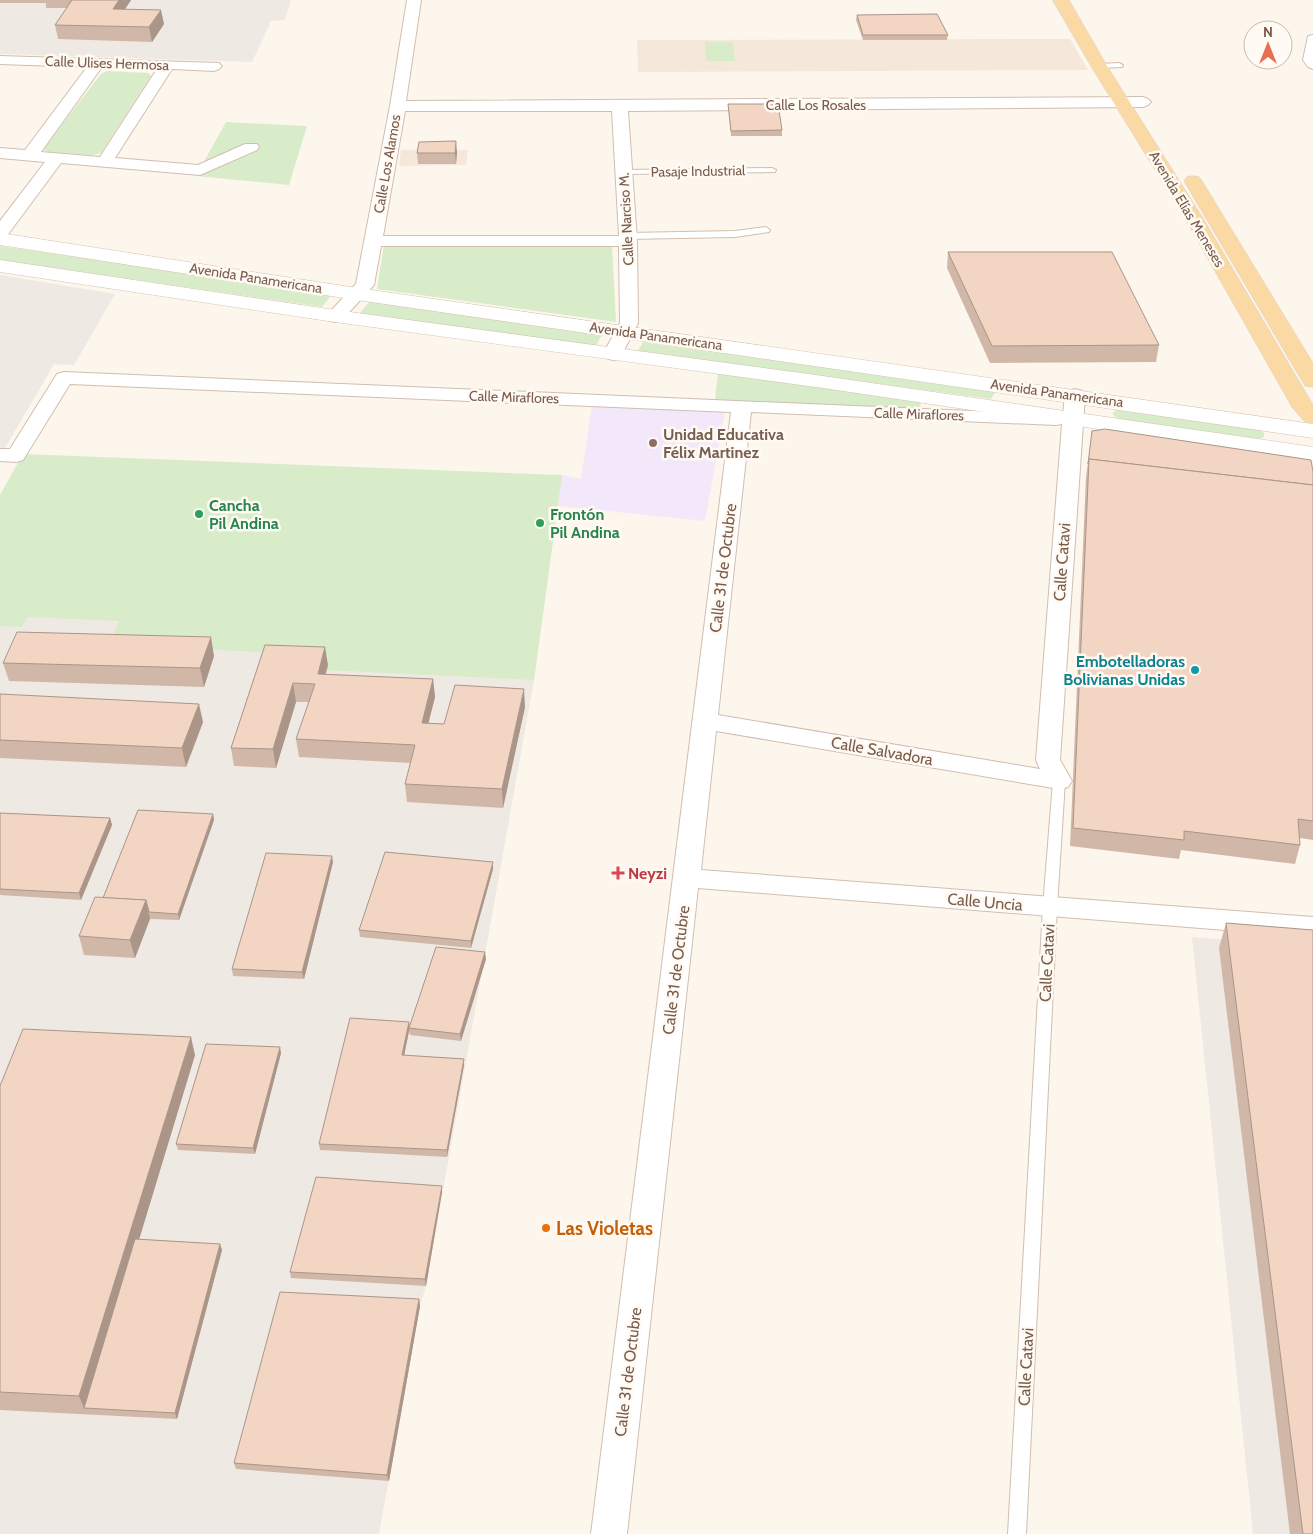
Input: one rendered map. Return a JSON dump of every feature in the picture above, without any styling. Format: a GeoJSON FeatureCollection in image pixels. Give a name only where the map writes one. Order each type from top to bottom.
{"type":"FeatureCollection","features":[{"type":"Feature","properties":{"kind":"main road","name":"Avenida Elías Meneses"},"geometry":{"type":"LineString","coordinates":[[1061,0],[1099,66],[1129,87],[1154,118]]}},
{"type":"Feature","properties":{"kind":"main road","name":"Avenida Elías Meneses"},"geometry":{"type":"LineString","coordinates":[[1077,0],[1129,87],[1195,220],[1303,407],[1313,417]]}},
{"type":"Feature","properties":{"kind":"main road","name":"Avenida Elías Meneses"},"geometry":{"type":"LineString","coordinates":[[1184,166],[1313,381]]}},
{"type":"Feature","properties":{"kind":"main road","name":"Avenida Panamericana"},"geometry":{"type":"LineString","coordinates":[[0,239],[357,294],[1075,395],[1313,431]]}},
{"type":"Feature","properties":{"kind":"main road","name":"Avenida Panamericana"},"geometry":{"type":"LineString","coordinates":[[0,266],[335,316],[823,382],[1313,454]]}},
{"type":"Feature","properties":{"kind":"street","name":"Calle Los Alamos"},"geometry":{"type":"LineString","coordinates":[[335,316],[365,285],[398,106],[414,0]]}},
{"type":"Feature","properties":{"kind":"street"},"geometry":{"type":"LineString","coordinates":[[1313,40],[1310,60],[1313,64]]}},
{"type":"Feature","properties":{"kind":"street","name":"Calle Ulises Hermosa"},"geometry":{"type":"LineString","coordinates":[[0,60],[214,66]]}},
{"type":"Feature","properties":{"kind":"street"},"geometry":{"type":"LineString","coordinates":[[30,155],[98,63]]}},
{"type":"Feature","properties":{"kind":"street"},"geometry":{"type":"LineString","coordinates":[[105,161],[166,65]]}},
{"type":"Feature","properties":{"kind":"street","name":"Calle Los Rosales"},"geometry":{"type":"LineString","coordinates":[[398,106],[620,106],[1129,87]]}},
{"type":"Feature","properties":{"kind":"street","name":"Calle Narciso M."},"geometry":{"type":"LineString","coordinates":[[620,106],[628,238],[629,323],[626,332]]}},
{"type":"Feature","properties":{"kind":"street"},"geometry":{"type":"LineString","coordinates":[[0,153],[200,170],[251,147]]}},
{"type":"Feature","properties":{"kind":"street"},"geometry":{"type":"LineString","coordinates":[[0,233],[57,158]]}},
{"type":"Feature","properties":{"kind":"street"},"geometry":{"type":"LineString","coordinates":[[373,241],[628,238]]}},
{"type":"Feature","properties":{"kind":"street"},"geometry":{"type":"LineString","coordinates":[[613,354],[626,332]]}},
{"type":"Feature","properties":{"kind":"street","name":"Calle Miraflores"},"geometry":{"type":"LineString","coordinates":[[0,455],[16,456],[64,378],[1072,419]]}},
{"type":"Feature","properties":{"kind":"street","name":"Calle Catavi"},"geometry":{"type":"LineString","coordinates":[[1059,781],[1048,760],[1075,395]]}},
{"type":"Feature","properties":{"kind":"street","name":"Calle 31 de Octubre"},"geometry":{"type":"LineString","coordinates":[[609,1534],[742,406]]}},
{"type":"Feature","properties":{"kind":"street","name":"Calle Salvadora"},"geometry":{"type":"LineString","coordinates":[[706,721],[1059,781]]}},
{"type":"Feature","properties":{"kind":"street","name":"Calle Uncia"},"geometry":{"type":"LineString","coordinates":[[686,878],[1313,927]]}},
{"type":"Feature","properties":{"kind":"lane"},"geometry":{"type":"LineString","coordinates":[[1099,66],[1129,87]]}},
{"type":"Feature","properties":{"kind":"lane","name":"Pasaje Industrial"},"geometry":{"type":"LineString","coordinates":[[624,172],[772,170]]}},
{"type":"Feature","properties":{"kind":"lane"},"geometry":{"type":"LineString","coordinates":[[628,238],[736,234],[766,230]]}},
{"type":"Feature","properties":{"kind":"lane","name":"Calle Catavi"},"geometry":{"type":"LineString","coordinates":[[1017,1534],[1050,907],[1059,781]]}},
{"type":"Feature","properties":{"kind":"shaded area"},"geometry":{"type":"Polygon","coordinates":[[[0,0],[291,0],[285,20],[271,21],[252,62],[0,54],[0,0]]]}},
{"type":"Feature","properties":{"kind":"shaded area"},"geometry":{"type":"Polygon","coordinates":[[[1070,39],[1088,70],[638,72],[637,40],[1070,39]]]}},
{"type":"Feature","properties":{"kind":"shaded area"},"geometry":{"type":"Polygon","coordinates":[[[401,150],[468,150],[466,165],[399,166],[401,150]]]}},
{"type":"Feature","properties":{"kind":"shaded area"},"geometry":{"type":"Polygon","coordinates":[[[0,275],[115,294],[74,365],[54,364],[5,448],[0,448],[0,275]]]}},
{"type":"Feature","properties":{"kind":"shaded area","name":"Unidad Educativa Félix Martinez"},"geometry":{"type":"Polygon","coordinates":[[[592,405],[725,411],[705,521],[557,506],[562,475],[581,479],[592,405]]]}},
{"type":"Feature","properties":{"kind":"shaded area"},"geometry":{"type":"Polygon","coordinates":[[[562,475],[534,680],[426,1286],[420,1306],[379,1534],[0,1534],[0,495],[562,475]]]}},
{"type":"Feature","properties":{"kind":"shaded area"},"geometry":{"type":"Polygon","coordinates":[[[1192,937],[1313,947],[1313,1534],[1253,1534],[1192,937]]]}},
{"type":"Feature","properties":{"kind":"green space"},"geometry":{"type":"Polygon","coordinates":[[[705,42],[733,42],[735,61],[706,61],[705,42]]]}},
{"type":"Feature","properties":{"kind":"green space"},"geometry":{"type":"Polygon","coordinates":[[[107,71],[148,73],[151,76],[101,153],[92,155],[48,152],[43,149],[101,74],[107,71]]]}},
{"type":"Feature","properties":{"kind":"green space"},"geometry":{"type":"Polygon","coordinates":[[[226,122],[307,126],[289,185],[196,176],[226,122]]]}},
{"type":"Feature","properties":{"kind":"green space"},"geometry":{"type":"Polygon","coordinates":[[[384,245],[612,245],[616,322],[377,289],[384,245]]]}},
{"type":"Feature","properties":{"kind":"green space"},"geometry":{"type":"Polygon","coordinates":[[[0,246],[332,294],[322,307],[0,260],[0,246]]]}},
{"type":"Feature","properties":{"kind":"green space"},"geometry":{"type":"Polygon","coordinates":[[[370,301],[602,335],[595,347],[360,313],[370,301]]]}},
{"type":"Feature","properties":{"kind":"green space"},"geometry":{"type":"Polygon","coordinates":[[[643,342],[996,391],[991,399],[638,351],[643,342]]]}},
{"type":"Feature","properties":{"kind":"green space"},"geometry":{"type":"Polygon","coordinates":[[[718,373],[921,400],[920,409],[715,400],[718,373]]]}},
{"type":"Feature","properties":{"kind":"green space"},"geometry":{"type":"Polygon","coordinates":[[[1123,409],[1259,428],[1264,433],[1264,437],[1259,439],[1120,420],[1112,414],[1116,410],[1123,409]]]}},
{"type":"Feature","properties":{"kind":"green space"},"geometry":{"type":"Polygon","coordinates":[[[23,454],[562,475],[534,680],[324,670],[328,655],[109,645],[119,621],[27,617],[22,627],[0,626],[0,495],[23,454]]]}},
{"type":"Feature","properties":{"kind":"building"},"geometry":{"type":"Polygon","coordinates":[[[72,0],[119,0],[113,9],[161,10],[149,27],[55,25],[72,0]]]}},
{"type":"Feature","properties":{"kind":"building"},"geometry":{"type":"Polygon","coordinates":[[[937,14],[948,35],[863,35],[857,15],[937,14]]]}},
{"type":"Feature","properties":{"kind":"building"},"geometry":{"type":"Polygon","coordinates":[[[728,104],[778,104],[782,130],[731,131],[728,104]]]}},
{"type":"Feature","properties":{"kind":"building"},"geometry":{"type":"Polygon","coordinates":[[[456,141],[455,153],[417,153],[419,142],[456,141]]]}},
{"type":"Feature","properties":{"kind":"building"},"geometry":{"type":"Polygon","coordinates":[[[948,252],[1112,252],[1159,345],[992,346],[948,252]]]}},
{"type":"Feature","properties":{"kind":"building"},"geometry":{"type":"Polygon","coordinates":[[[1105,429],[1311,460],[1313,485],[1089,459],[1088,464],[1092,431],[1105,429]]]}},
{"type":"Feature","properties":{"kind":"building","name":"Embotelladoras Bolivianas Unidas"},"geometry":{"type":"Polygon","coordinates":[[[1089,459],[1313,485],[1313,821],[1298,819],[1300,845],[1184,831],[1184,840],[1073,828],[1089,459]]]}},
{"type":"Feature","properties":{"kind":"building"},"geometry":{"type":"Polygon","coordinates":[[[17,632],[211,637],[200,668],[3,663],[17,632]]]}},
{"type":"Feature","properties":{"kind":"building"},"geometry":{"type":"Polygon","coordinates":[[[265,645],[325,647],[318,674],[433,679],[422,723],[444,724],[455,685],[524,689],[502,789],[405,784],[415,745],[296,739],[315,684],[293,683],[273,749],[231,748],[265,645]]]}},
{"type":"Feature","properties":{"kind":"building"},"geometry":{"type":"Polygon","coordinates":[[[0,694],[199,704],[182,748],[0,740],[0,694]]]}},
{"type":"Feature","properties":{"kind":"building"},"geometry":{"type":"Polygon","coordinates":[[[138,810],[213,814],[178,914],[149,912],[146,900],[103,898],[138,810]]]}},
{"type":"Feature","properties":{"kind":"building"},"geometry":{"type":"Polygon","coordinates":[[[0,813],[110,818],[79,893],[0,889],[0,813]]]}},
{"type":"Feature","properties":{"kind":"building"},"geometry":{"type":"Polygon","coordinates":[[[385,852],[493,862],[471,941],[359,930],[385,852]]]}},
{"type":"Feature","properties":{"kind":"building"},"geometry":{"type":"Polygon","coordinates":[[[266,853],[332,856],[302,972],[232,969],[266,853]]]}},
{"type":"Feature","properties":{"kind":"building"},"geometry":{"type":"Polygon","coordinates":[[[95,897],[146,900],[130,940],[79,936],[95,897]]]}},
{"type":"Feature","properties":{"kind":"building"},"geometry":{"type":"Polygon","coordinates":[[[1226,923],[1313,930],[1313,1534],[1303,1534],[1226,923]]]}},
{"type":"Feature","properties":{"kind":"building"},"geometry":{"type":"Polygon","coordinates":[[[436,947],[485,952],[460,1034],[409,1028],[436,947]]]}},
{"type":"Feature","properties":{"kind":"building"},"geometry":{"type":"Polygon","coordinates":[[[350,1018],[409,1022],[402,1055],[464,1059],[447,1150],[319,1144],[350,1018]]]}},
{"type":"Feature","properties":{"kind":"building"},"geometry":{"type":"Polygon","coordinates":[[[23,1029],[191,1037],[79,1396],[0,1392],[0,1086],[23,1029]]]}},
{"type":"Feature","properties":{"kind":"building"},"geometry":{"type":"Polygon","coordinates":[[[206,1044],[280,1047],[253,1148],[176,1144],[206,1044]]]}},
{"type":"Feature","properties":{"kind":"building"},"geometry":{"type":"Polygon","coordinates":[[[316,1177],[442,1186],[425,1279],[290,1272],[316,1177]]]}},
{"type":"Feature","properties":{"kind":"building"},"geometry":{"type":"Polygon","coordinates":[[[135,1239],[220,1244],[175,1413],[84,1408],[135,1239]]]}},
{"type":"Feature","properties":{"kind":"building"},"geometry":{"type":"Polygon","coordinates":[[[280,1292],[419,1299],[387,1475],[234,1463],[280,1292]]]}},
{"type":"Feature","properties":{"kind":"place","name":"Unidad Educativa Félix Martinez"},"geometry":{"type":"Point","coordinates":[653,443]}},
{"type":"Feature","properties":{"kind":"place","name":"Cancha Pil Andina"},"geometry":{"type":"Point","coordinates":[199,514]}},
{"type":"Feature","properties":{"kind":"place","name":"Frontón Pil Andina"},"geometry":{"type":"Point","coordinates":[540,523]}},
{"type":"Feature","properties":{"kind":"place","name":"Embotelladoras Bolivianas Unidas"},"geometry":{"type":"Point","coordinates":[1195,670]}},
{"type":"Feature","properties":{"kind":"place","name":"Neyzi"},"geometry":{"type":"Point","coordinates":[618,873]}},
{"type":"Feature","properties":{"kind":"place","name":"Las Violetas"},"geometry":{"type":"Point","coordinates":[546,1228]}}]}
